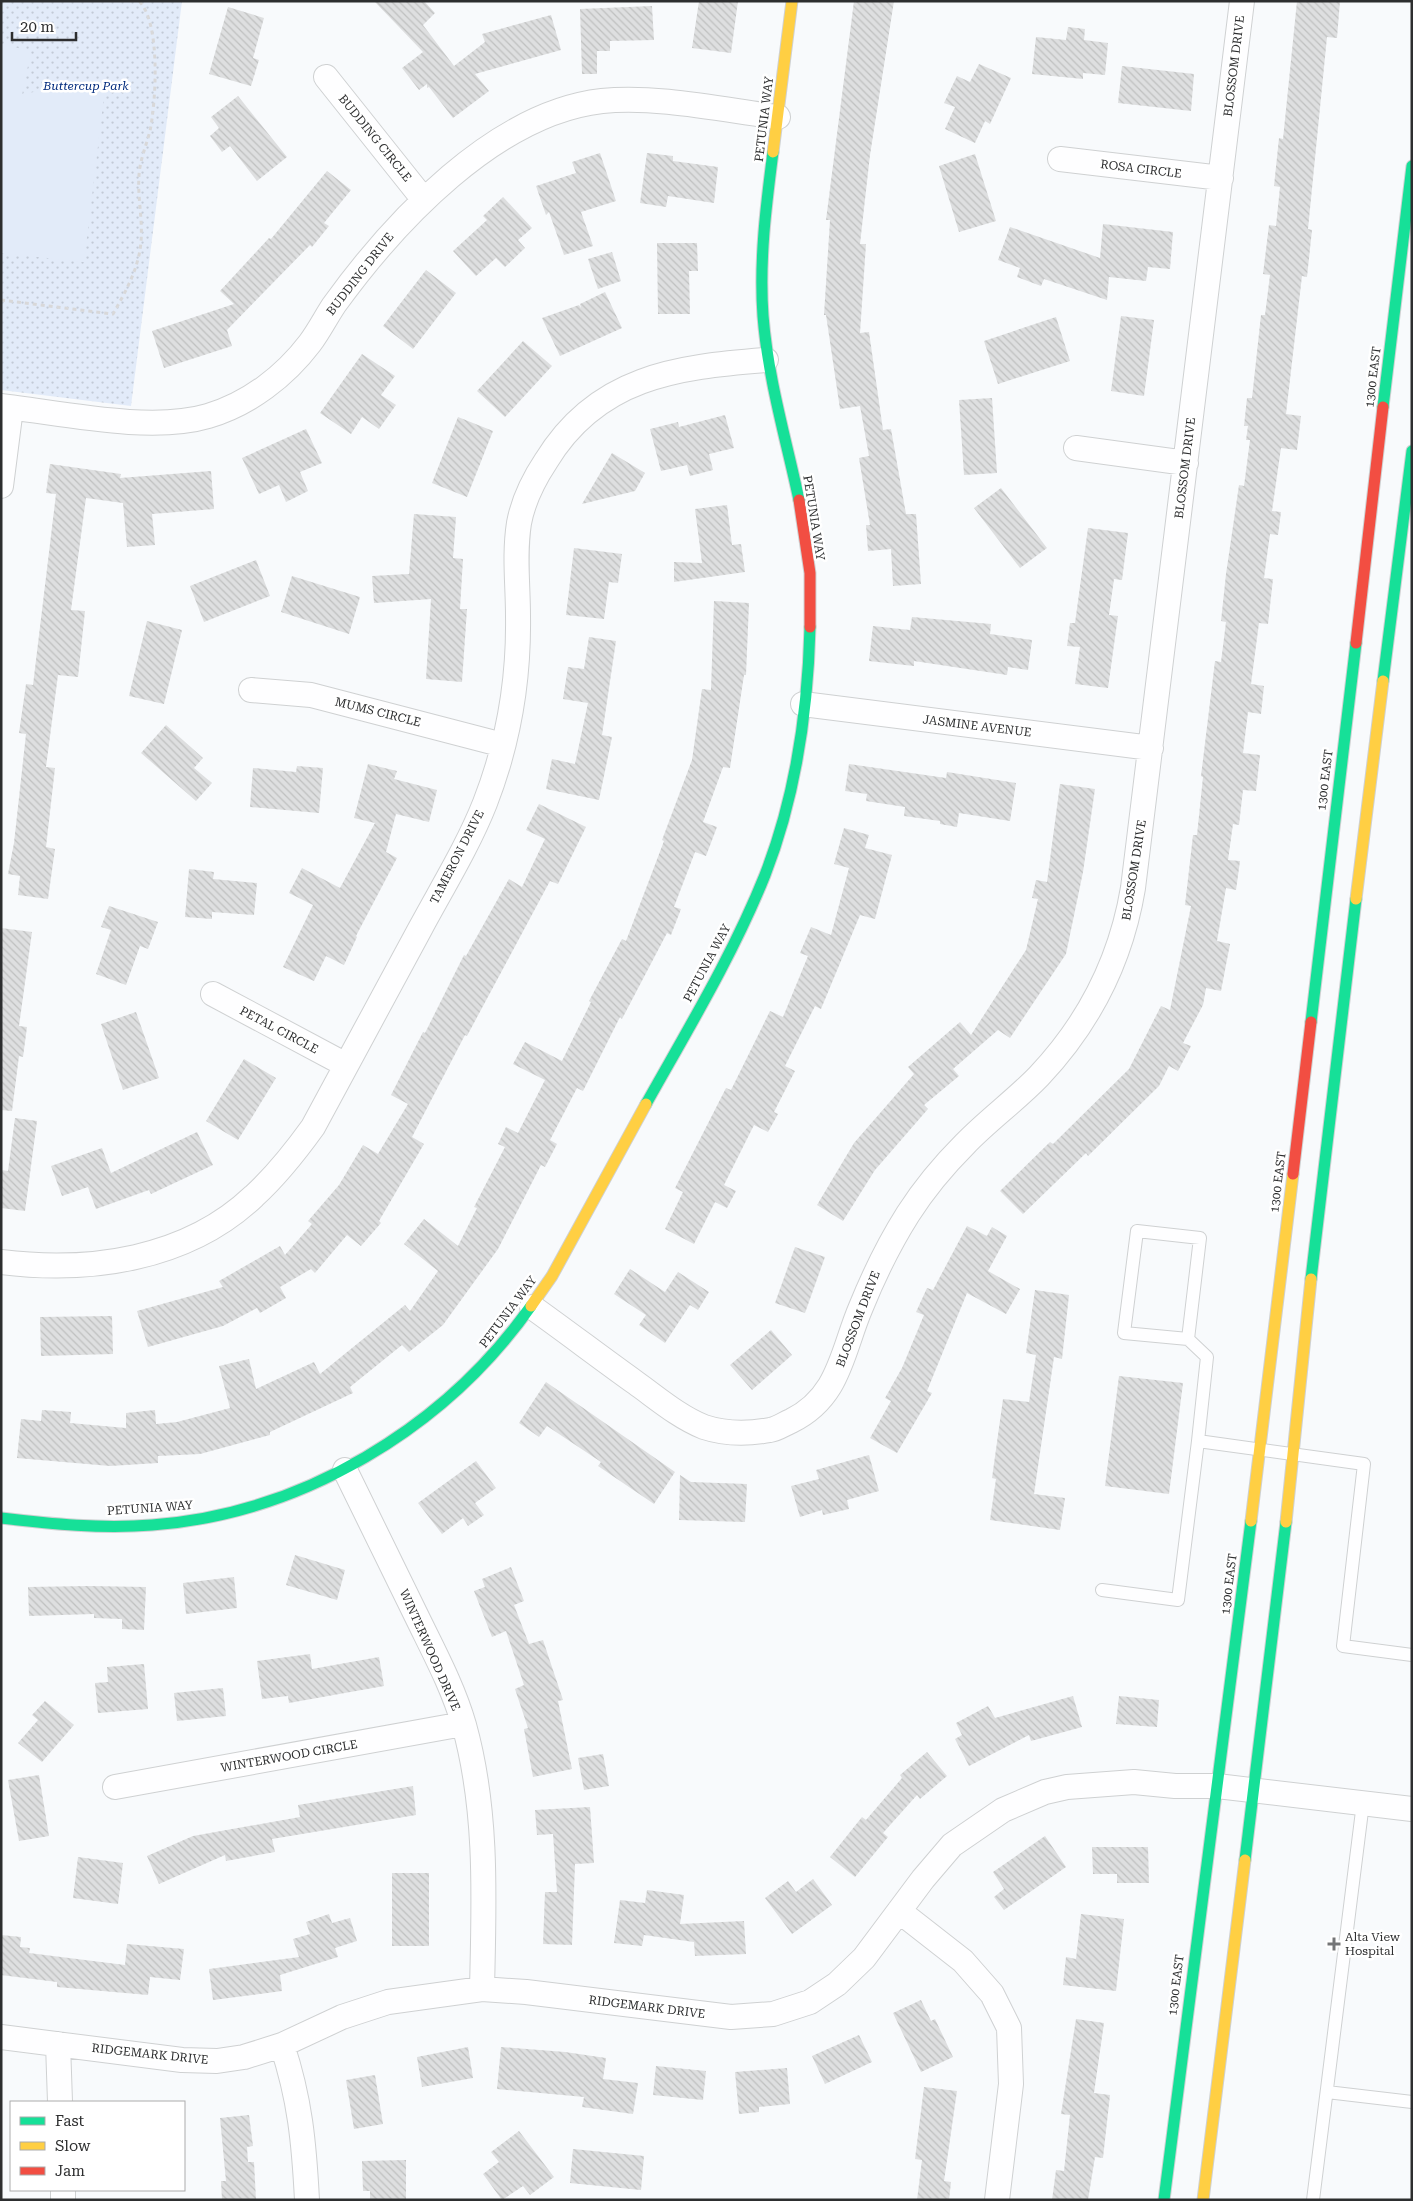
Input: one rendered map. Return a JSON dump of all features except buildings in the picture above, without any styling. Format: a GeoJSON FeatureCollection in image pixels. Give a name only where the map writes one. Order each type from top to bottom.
{"type":"FeatureCollection","features":[{"type":"Feature","properties":{"kind":"main road","name":"PETUNIA WAY"},"geometry":{"type":"LineString","coordinates":[[1,1518],[56,1524],[122,1526],[173,1523],[233,1513],[291,1493],[345,1470],[393,1440],[434,1411],[471,1379],[504,1344],[532,1307],[557,1267],[746,918],[766,872],[782,822],[803,704],[810,597],[806,542],[796,488],[766,360],[761,262],[792,1]]}},
{"type":"Feature","properties":{"kind":"main road","name":"1300 EAST"},"geometry":{"type":"LineString","coordinates":[[1164,2200],[1260,1450],[1406,255],[1412,166]]}},
{"type":"Feature","properties":{"kind":"main road"},"geometry":{"type":"LineString","coordinates":[[1203,2200],[1294,1455],[1320,1192],[1412,451]]}},
{"type":"Feature","properties":{"kind":"street","name":"BLOSSOM DRIVE"},"geometry":{"type":"LineString","coordinates":[[532,1307],[674,1410],[704,1427],[738,1434],[773,1430],[804,1415],[828,1390],[844,1360],[859,1310],[882,1258],[909,1213],[936,1176],[966,1143],[1038,1077],[1068,1043],[1094,1005],[1115,959],[1128,921],[1151,748],[1242,1]]}},
{"type":"Feature","properties":{"kind":"street","name":"BUDDING CIRCLE"},"geometry":{"type":"LineString","coordinates":[[326,77],[424,200]]}},
{"type":"Feature","properties":{"kind":"street","name":"BUDDING DRIVE"},"geometry":{"type":"LineString","coordinates":[[6,407],[129,422],[169,423],[209,416],[247,399],[282,376],[310,343],[333,306],[376,250],[424,200],[467,164],[509,134],[554,112],[602,101],[651,101],[778,117]]}},
{"type":"Feature","properties":{"kind":"street","name":"ROSA CIRCLE"},"geometry":{"type":"LineString","coordinates":[[1060,159],[1221,178]]}},
{"type":"Feature","properties":{"kind":"street","name":"TAMERON DRIVE"},"geometry":{"type":"LineString","coordinates":[[1,1262],[74,1267],[127,1260],[174,1246],[215,1225],[253,1198],[289,1160],[313,1127],[459,857],[485,803],[503,745],[512,704],[517,660],[518,614],[515,568],[519,522],[535,478],[558,441],[586,410],[632,384],[681,369],[766,360]]}},
{"type":"Feature","properties":{"kind":"street"},"geometry":{"type":"LineString","coordinates":[[1,486],[6,407]]}},
{"type":"Feature","properties":{"kind":"street"},"geometry":{"type":"LineString","coordinates":[[1076,448],[1186,463]]}},
{"type":"Feature","properties":{"kind":"street","name":"MUMS CIRCLE"},"geometry":{"type":"LineString","coordinates":[[250,690],[310,695],[503,745]]}},
{"type":"Feature","properties":{"kind":"street","name":"JASMINE AVENUE"},"geometry":{"type":"LineString","coordinates":[[803,704],[1151,748]]}},
{"type":"Feature","properties":{"kind":"street","name":"PETAL CIRCLE"},"geometry":{"type":"LineString","coordinates":[[213,994],[346,1065]]}},
{"type":"Feature","properties":{"kind":"street","name":"WINTERWOOD DRIVE"},"geometry":{"type":"LineString","coordinates":[[345,1470],[446,1677],[464,1724],[481,1820],[484,1869],[482,1989]]}},
{"type":"Feature","properties":{"kind":"street","name":"WINTERWOOD CIRCLE"},"geometry":{"type":"LineString","coordinates":[[115,1787],[464,1724]]}},
{"type":"Feature","properties":{"kind":"street","name":"RIDGEMARK DRIVE"},"geometry":{"type":"LineString","coordinates":[[1,2037],[182,2060],[217,2061],[244,2057],[282,2045],[342,2017],[388,2002],[482,1989],[526,1992],[731,2017],[773,2014],[810,2002],[837,1984],[864,1958],[952,1845],[1003,1810],[1026,1800],[1067,1787],[1134,1782],[1176,1786],[1217,1786],[1412,1809]]}},
{"type":"Feature","properties":{"kind":"street"},"geometry":{"type":"LineString","coordinates":[[899,1911],[963,1961],[992,1994],[1009,2028],[1010,2084],[997,2200]]}},
{"type":"Feature","properties":{"kind":"street"},"geometry":{"type":"LineString","coordinates":[[58,2044],[60,2101]]}},
{"type":"Feature","properties":{"kind":"street"},"geometry":{"type":"LineString","coordinates":[[282,2045],[295,2086],[302,2124],[307,2200]]}},
{"type":"Feature","properties":{"kind":"lane"},"geometry":{"type":"LineString","coordinates":[[1102,1590],[1178,1600],[1207,1357],[1188,1339],[1124,1332],[1137,1231],[1200,1238],[1188,1339]]}},
{"type":"Feature","properties":{"kind":"lane"},"geometry":{"type":"LineString","coordinates":[[1198,1442],[1364,1464],[1342,1646],[1412,1655]]}},
{"type":"Feature","properties":{"kind":"lane"},"geometry":{"type":"LineString","coordinates":[[1313,2200],[1362,1803]]}},
{"type":"Feature","properties":{"kind":"lane"},"geometry":{"type":"LineString","coordinates":[[1327,2092],[1412,2102]]}},
{"type":"Feature","properties":{"kind":"path"},"geometry":{"type":"LineString","coordinates":[[1,300],[113,314],[129,286],[142,241],[139,174],[152,115],[154,53],[151,22],[146,8],[139,1]]}},
{"type":"Feature","properties":{"kind":"green space","name":"Buttercup Park"},"geometry":{"type":"Polygon","coordinates":[[[1,1],[182,1],[131,406],[1,390],[1,1]]]}},
{"type":"Feature","properties":{"kind":"green space"},"geometry":{"type":"Polygon","coordinates":[[[1,44],[31,51],[22,95],[60,85],[105,88],[84,262],[1,253],[1,44]]]}},
{"type":"Feature","properties":{"kind":"traffic: fast"},"geometry":{"type":"LineString","coordinates":[[773,152],[763,254],[763,316],[773,386],[799,500]]}},
{"type":"Feature","properties":{"kind":"traffic: fast"},"geometry":{"type":"LineString","coordinates":[[1383,407],[1412,166]]}},
{"type":"Feature","properties":{"kind":"traffic: fast"},"geometry":{"type":"LineString","coordinates":[[1383,681],[1412,451]]}},
{"type":"Feature","properties":{"kind":"traffic: fast"},"geometry":{"type":"LineString","coordinates":[[646,1104],[694,1020],[739,934],[765,875],[775,846],[792,785],[803,722],[810,627]]}},
{"type":"Feature","properties":{"kind":"traffic: fast"},"geometry":{"type":"LineString","coordinates":[[1311,1022],[1356,643]]}},
{"type":"Feature","properties":{"kind":"traffic: fast"},"geometry":{"type":"LineString","coordinates":[[1311,1279],[1356,899]]}},
{"type":"Feature","properties":{"kind":"traffic: fast"},"geometry":{"type":"LineString","coordinates":[[1,1518],[76,1525],[152,1525],[208,1517],[262,1503],[315,1483],[366,1457],[413,1426],[457,1390],[496,1350],[531,1306]]}},
{"type":"Feature","properties":{"kind":"traffic: fast"},"geometry":{"type":"LineString","coordinates":[[1164,2200],[1251,1521]]}},
{"type":"Feature","properties":{"kind":"traffic: fast"},"geometry":{"type":"LineString","coordinates":[[1245,1860],[1286,1522]]}},
{"type":"Feature","properties":{"kind":"traffic: slow"},"geometry":{"type":"LineString","coordinates":[[773,152],[792,1]]}},
{"type":"Feature","properties":{"kind":"traffic: slow"},"geometry":{"type":"LineString","coordinates":[[1356,899],[1383,681]]}},
{"type":"Feature","properties":{"kind":"traffic: slow"},"geometry":{"type":"LineString","coordinates":[[531,1306],[552,1276],[646,1104]]}},
{"type":"Feature","properties":{"kind":"traffic: slow"},"geometry":{"type":"LineString","coordinates":[[1251,1521],[1293,1174]]}},
{"type":"Feature","properties":{"kind":"traffic: slow"},"geometry":{"type":"LineString","coordinates":[[1286,1522],[1311,1279]]}},
{"type":"Feature","properties":{"kind":"traffic: slow"},"geometry":{"type":"LineString","coordinates":[[1203,2200],[1245,1860]]}},
{"type":"Feature","properties":{"kind":"traffic: jam"},"geometry":{"type":"LineString","coordinates":[[1356,643],[1383,407]]}},
{"type":"Feature","properties":{"kind":"traffic: jam"},"geometry":{"type":"LineString","coordinates":[[799,500],[810,573],[810,627]]}},
{"type":"Feature","properties":{"kind":"traffic: jam"},"geometry":{"type":"LineString","coordinates":[[1293,1174],[1311,1022]]}},
{"type":"Feature","properties":{"kind":"place","name":"Alta View Hospital"},"geometry":{"type":"Point","coordinates":[1334,1944]}}]}
